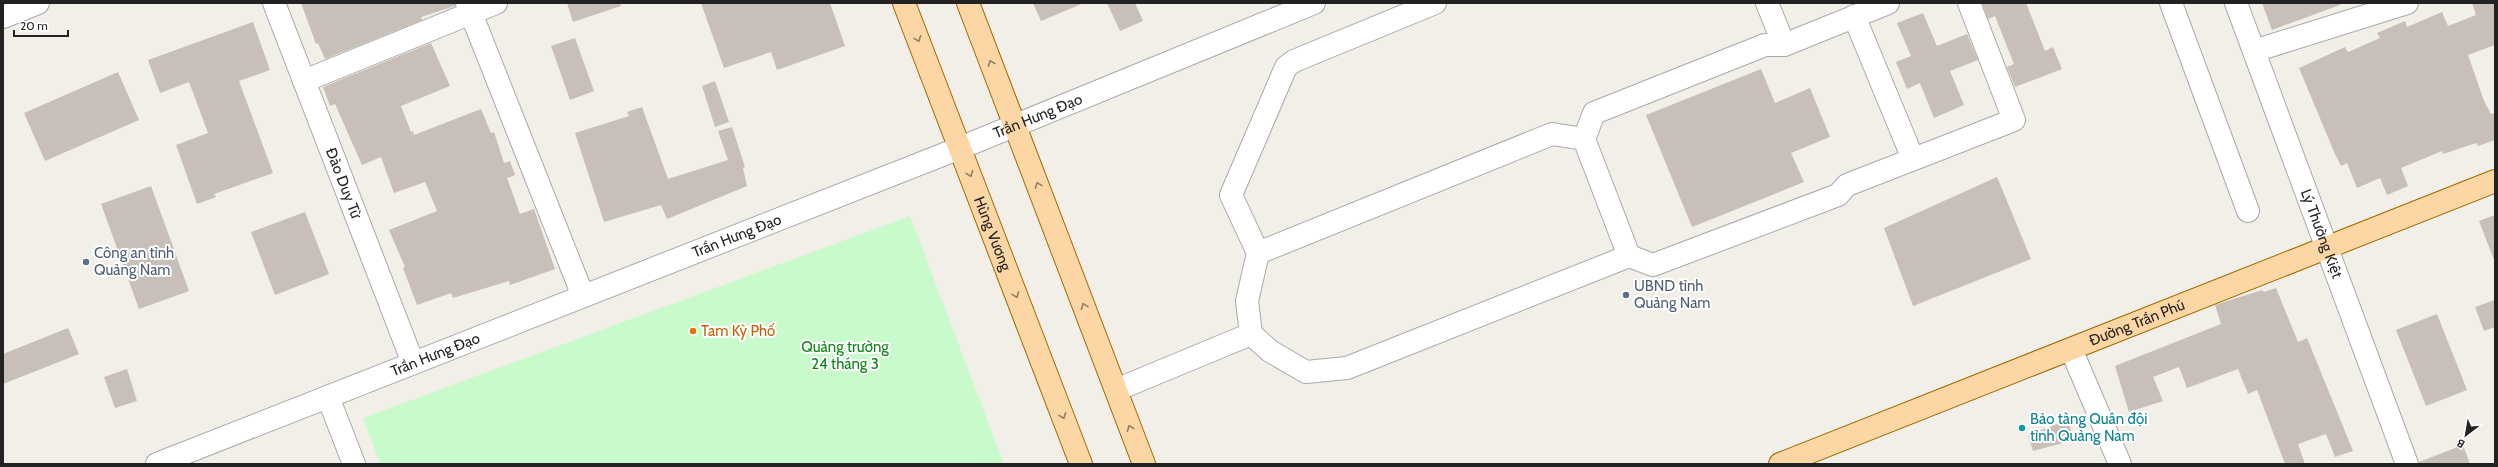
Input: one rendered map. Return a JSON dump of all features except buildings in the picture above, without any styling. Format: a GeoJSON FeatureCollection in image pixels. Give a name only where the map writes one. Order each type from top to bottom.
{"type":"FeatureCollection","features":[{"type":"Feature","properties":{"kind":"main road","name":"Hùng Vương"},"geometry":{"type":"LineString","coordinates":[[904,3],[1081,464]]}},
{"type":"Feature","properties":{"kind":"main road"},"geometry":{"type":"LineString","coordinates":[[968,3],[1144,464]]}},
{"type":"Feature","properties":{"kind":"main road","name":"Đường Trần Phú"},"geometry":{"type":"LineString","coordinates":[[1780,464],[2495,181]]}},
{"type":"Feature","properties":{"kind":"street"},"geometry":{"type":"LineString","coordinates":[[3,17],[38,3]]}},
{"type":"Feature","properties":{"kind":"street","name":"Đào Duy Từ"},"geometry":{"type":"LineString","coordinates":[[274,3],[413,363]]}},
{"type":"Feature","properties":{"kind":"street"},"geometry":{"type":"LineString","coordinates":[[304,81],[469,8],[496,3]]}},
{"type":"Feature","properties":{"kind":"street","name":"Trần Hưng Đạo"},"geometry":{"type":"LineString","coordinates":[[157,464],[960,148],[1314,3]]}},
{"type":"Feature","properties":{"kind":"street"},"geometry":{"type":"LineString","coordinates":[[1435,3],[1294,61],[1286,66],[1231,195],[1258,253],[1247,301],[1251,334],[1270,351],[1306,372],[1348,368],[1630,256],[1653,265],[1838,195],[1847,185],[2014,120],[1969,3]]}},
{"type":"Feature","properties":{"kind":"street"},"geometry":{"type":"LineString","coordinates":[[1767,3],[1784,46]]}},
{"type":"Feature","properties":{"kind":"street"},"geometry":{"type":"LineString","coordinates":[[1630,256],[1584,139],[1594,113],[1765,45],[1784,46],[1888,3]]}},
{"type":"Feature","properties":{"kind":"street"},"geometry":{"type":"LineString","coordinates":[[2170,3],[2248,211]]}},
{"type":"Feature","properties":{"kind":"street","name":"Lý Thường Kiệt"},"geometry":{"type":"LineString","coordinates":[[2236,3],[2407,464]]}},
{"type":"Feature","properties":{"kind":"street"},"geometry":{"type":"LineString","coordinates":[[2254,52],[2407,3]]}},
{"type":"Feature","properties":{"kind":"street"},"geometry":{"type":"LineString","coordinates":[[469,8],[583,296]]}},
{"type":"Feature","properties":{"kind":"street"},"geometry":{"type":"LineString","coordinates":[[1854,16],[1913,159]]}},
{"type":"Feature","properties":{"kind":"street"},"geometry":{"type":"LineString","coordinates":[[1258,253],[1552,134],[1584,139]]}},
{"type":"Feature","properties":{"kind":"street"},"geometry":{"type":"LineString","coordinates":[[1116,390],[1251,334]]}},
{"type":"Feature","properties":{"kind":"street"},"geometry":{"type":"LineString","coordinates":[[2071,349],[2120,464]]}},
{"type":"Feature","properties":{"kind":"street"},"geometry":{"type":"LineString","coordinates":[[328,397],[354,464]]}},
{"type":"Feature","properties":{"kind":"green space","name":"Quảng trường 24 tháng 3"},"geometry":{"type":"Polygon","coordinates":[[[910,216],[1004,464],[380,464],[363,418],[910,216]]]}},
{"type":"Feature","properties":{"kind":"place","name":"Công an tỉnh Quảng Nam"},"geometry":{"type":"Point","coordinates":[86,262]}},
{"type":"Feature","properties":{"kind":"place","name":"UBND tỉnh Quảng Nam"},"geometry":{"type":"Point","coordinates":[1626,295]}},
{"type":"Feature","properties":{"kind":"place","name":"Tam Kỳ Phố"},"geometry":{"type":"Point","coordinates":[693,331]}},
{"type":"Feature","properties":{"kind":"place","name":"Bảo tàng Quân đội tỉnh Quảng Nam"},"geometry":{"type":"Point","coordinates":[2022,428]}}]}
